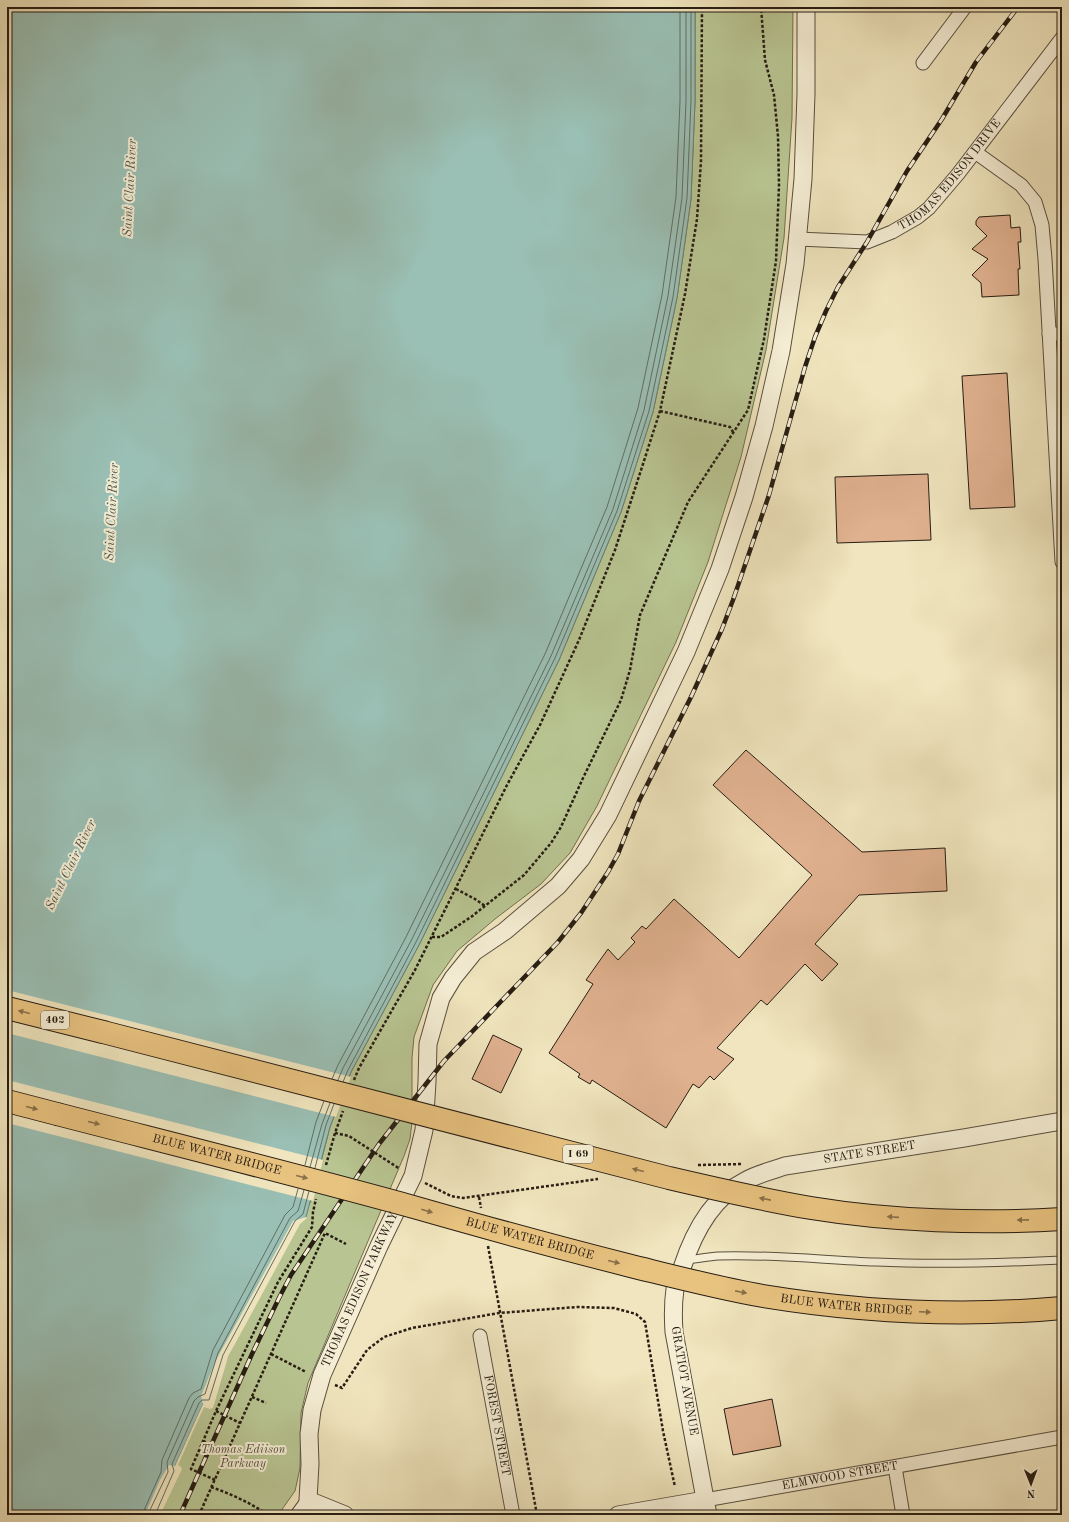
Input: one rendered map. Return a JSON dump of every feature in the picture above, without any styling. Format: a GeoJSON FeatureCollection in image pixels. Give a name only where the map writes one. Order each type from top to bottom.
{"type":"FeatureCollection","features":[{"type":"Feature","properties":{"kind":"highway","name":"402"},"geometry":{"type":"LineString","coordinates":[[7,1008],[103,1032]]}},
{"type":"Feature","properties":{"kind":"highway","name":"I 69"},"geometry":{"type":"LineString","coordinates":[[103,1032],[662,1176],[738,1194],[813,1208],[868,1215],[922,1219],[985,1221],[1062,1219]]}},
{"type":"Feature","properties":{"kind":"highway","name":"BLUE WATER BRIDGE"},"geometry":{"type":"LineString","coordinates":[[7,1101],[318,1181],[549,1245],[709,1286],[778,1298],[862,1308],[950,1312],[1027,1311],[1062,1308]]}},
{"type":"Feature","properties":{"kind":"street","name":"THOMAS EDISON PARKWAY"},"geometry":{"type":"LineString","coordinates":[[308,1500],[310,1464],[309,1434],[312,1410],[321,1379],[379,1246],[413,1176],[424,1130],[428,1044],[441,998],[453,978],[474,952],[505,931],[527,913],[558,886],[581,860],[608,815],[686,652],[720,569],[744,498],[755,460],[781,351],[795,264],[803,179],[806,94],[806,7]]}},
{"type":"Feature","properties":{"kind":"street"},"geometry":{"type":"LineString","coordinates":[[923,63],[965,7]]}},
{"type":"Feature","properties":{"kind":"street","name":"THOMAS EDISON DRIVE"},"geometry":{"type":"LineString","coordinates":[[798,239],[867,242],[892,232],[918,217],[929,208],[975,152],[1062,38]]}},
{"type":"Feature","properties":{"kind":"street"},"geometry":{"type":"LineString","coordinates":[[975,152],[1022,185],[1035,202],[1042,225],[1055,334],[1062,562]]}},
{"type":"Feature","properties":{"kind":"street","name":"STATE STREET"},"geometry":{"type":"LineString","coordinates":[[698,1227],[725,1195],[744,1182],[785,1166],[1062,1121]]}},
{"type":"Feature","properties":{"kind":"street","name":"GRATIOT AVENUE"},"geometry":{"type":"LineString","coordinates":[[698,1227],[684,1260],[675,1288],[673,1306],[674,1332],[707,1507]]}},
{"type":"Feature","properties":{"kind":"street","name":"FOREST STREET"},"geometry":{"type":"LineString","coordinates":[[480,1336],[513,1515]]}},
{"type":"Feature","properties":{"kind":"street","name":"ELMWOOD STREET"},"geometry":{"type":"LineString","coordinates":[[618,1515],[707,1507],[895,1467],[1062,1437]]}},
{"type":"Feature","properties":{"kind":"street"},"geometry":{"type":"LineString","coordinates":[[895,1467],[903,1515]]}},
{"type":"Feature","properties":{"kind":"street"},"geometry":{"type":"LineString","coordinates":[[297,1515],[308,1500],[345,1515]]}},
{"type":"Feature","properties":{"kind":"lane"},"geometry":{"type":"LineString","coordinates":[[684,1260],[718,1256],[748,1256],[948,1264],[1062,1260]]}},
{"type":"Feature","properties":{"kind":"path"},"geometry":{"type":"LineString","coordinates":[[353,1083],[359,1068],[396,1006],[507,786],[540,725],[579,640],[615,550],[660,411],[685,294],[697,219],[700,161],[702,7]]}},
{"type":"Feature","properties":{"kind":"path"},"geometry":{"type":"LineString","coordinates":[[432,937],[441,937],[485,906],[524,875],[551,843],[561,827],[621,700],[630,670],[640,616],[688,502],[748,410],[764,339],[776,261],[779,185],[778,136],[774,95],[765,60],[761,7]]}},
{"type":"Feature","properties":{"kind":"path"},"geometry":{"type":"LineString","coordinates":[[660,411],[730,427],[733,433]]}},
{"type":"Feature","properties":{"kind":"path"},"geometry":{"type":"LineString","coordinates":[[456,889],[485,906]]}},
{"type":"Feature","properties":{"kind":"path"},"geometry":{"type":"LineString","coordinates":[[325,1169],[345,1104]]}},
{"type":"Feature","properties":{"kind":"path"},"geometry":{"type":"LineString","coordinates":[[335,1134],[349,1136],[413,1176],[451,1196],[462,1198],[479,1197],[602,1178]]}},
{"type":"Feature","properties":{"kind":"path"},"geometry":{"type":"LineString","coordinates":[[694,1165],[749,1164]]}},
{"type":"Feature","properties":{"kind":"path"},"geometry":{"type":"LineString","coordinates":[[479,1197],[482,1212]]}},
{"type":"Feature","properties":{"kind":"path"},"geometry":{"type":"LineString","coordinates":[[215,1480],[191,1469],[216,1411],[278,1282],[312,1227],[313,1212],[317,1198]]}},
{"type":"Feature","properties":{"kind":"path"},"geometry":{"type":"LineString","coordinates":[[199,1515],[211,1487],[229,1453],[240,1423],[325,1233],[346,1244]]}},
{"type":"Feature","properties":{"kind":"path"},"geometry":{"type":"LineString","coordinates":[[488,1243],[538,1515]]}},
{"type":"Feature","properties":{"kind":"path"},"geometry":{"type":"LineString","coordinates":[[271,1354],[342,1388],[367,1350],[384,1337],[412,1328],[500,1313],[577,1307],[614,1308],[636,1314],[645,1322],[663,1431],[675,1487]]}},
{"type":"Feature","properties":{"kind":"path"},"geometry":{"type":"LineString","coordinates":[[252,1397],[266,1403]]}},
{"type":"Feature","properties":{"kind":"path"},"geometry":{"type":"LineString","coordinates":[[216,1411],[240,1423]]}},
{"type":"Feature","properties":{"kind":"path"},"geometry":{"type":"LineString","coordinates":[[203,1441],[229,1453]]}},
{"type":"Feature","properties":{"kind":"path"},"geometry":{"type":"LineString","coordinates":[[211,1487],[224,1491],[257,1507],[268,1515]]}},
{"type":"Feature","properties":{"kind":"green space","name":"Thomas Ediison Parkway"},"geometry":{"type":"Polygon","coordinates":[[[695,7],[793,7],[792,118],[784,238],[766,350],[741,457],[708,562],[676,642],[597,806],[570,853],[541,884],[495,919],[457,951],[433,985],[414,1037],[412,1058],[412,1122],[410,1139],[308,1383],[301,1413],[300,1468],[295,1491],[278,1515],[158,1515],[175,1466],[226,1357],[311,1201],[330,1127],[351,1072],[419,945],[559,660],[621,512],[653,412],[677,298],[691,199],[695,101],[695,7]]]}},
{"type":"Feature","properties":{"kind":"water","name":"Saint Clair River"},"geometry":{"type":"Polygon","coordinates":[[[7,7],[695,7],[695,101],[691,199],[677,298],[653,412],[621,512],[559,660],[419,945],[351,1072],[330,1127],[306,1217],[298,1222],[203,1404],[175,1466],[158,1515],[7,1515],[7,7]]]}},
{"type":"Feature","properties":{"kind":"pier"},"geometry":{"type":"Polygon","coordinates":[[[7,990],[351,1077],[336,1117],[7,1033],[7,990]]]}},
{"type":"Feature","properties":{"kind":"pier"},"geometry":{"type":"Polygon","coordinates":[[[7,1080],[323,1160],[313,1201],[7,1123],[7,1080]]]}},
{"type":"Feature","properties":{"kind":"pier"},"geometry":{"type":"Polygon","coordinates":[[[307,1218],[300,1224],[228,1357],[213,1408],[210,1409],[204,1407],[178,1465],[182,1469],[160,1515],[145,1515],[160,1480],[169,1465],[175,1466],[203,1404],[201,1396],[216,1360],[293,1221],[307,1218]]]}},
{"type":"Feature","properties":{"kind":"building"},"geometry":{"type":"Polygon","coordinates":[[[1010,215],[1011,228],[1020,227],[1021,242],[1018,242],[1020,269],[1018,269],[1019,295],[982,297],[981,283],[972,275],[988,259],[972,249],[987,236],[976,225],[976,221],[979,217],[1010,215]]]}},
{"type":"Feature","properties":{"kind":"building"},"geometry":{"type":"Polygon","coordinates":[[[1007,373],[1015,507],[970,509],[962,376],[1007,373]]]}},
{"type":"Feature","properties":{"kind":"building"},"geometry":{"type":"Polygon","coordinates":[[[928,474],[931,540],[837,543],[835,477],[928,474]]]}},
{"type":"Feature","properties":{"kind":"building"},"geometry":{"type":"Polygon","coordinates":[[[746,750],[862,852],[945,848],[947,891],[859,895],[815,944],[838,964],[822,981],[805,964],[767,1005],[761,1000],[717,1048],[734,1059],[714,1080],[710,1076],[699,1088],[693,1084],[666,1128],[592,1080],[590,1084],[578,1077],[580,1074],[549,1053],[593,984],[586,980],[608,949],[618,960],[635,942],[631,938],[642,926],[646,929],[674,899],[739,958],[812,875],[713,785],[746,750]]]}},
{"type":"Feature","properties":{"kind":"building"},"geometry":{"type":"Polygon","coordinates":[[[493,1035],[522,1049],[501,1093],[472,1079],[493,1035]]]}},
{"type":"Feature","properties":{"kind":"building"},"geometry":{"type":"Polygon","coordinates":[[[772,1399],[781,1446],[733,1455],[724,1409],[772,1399]]]}},
{"type":"Feature","properties":{"kind":"railway"},"geometry":{"type":"LineString","coordinates":[[180,1515],[252,1354],[291,1275],[379,1144],[444,1061],[558,942],[581,913],[608,872],[618,854],[639,801],[691,697],[722,629],[769,495],[805,367],[826,311],[838,287],[867,242],[907,171],[942,119],[976,62],[1018,7]]}}]}
